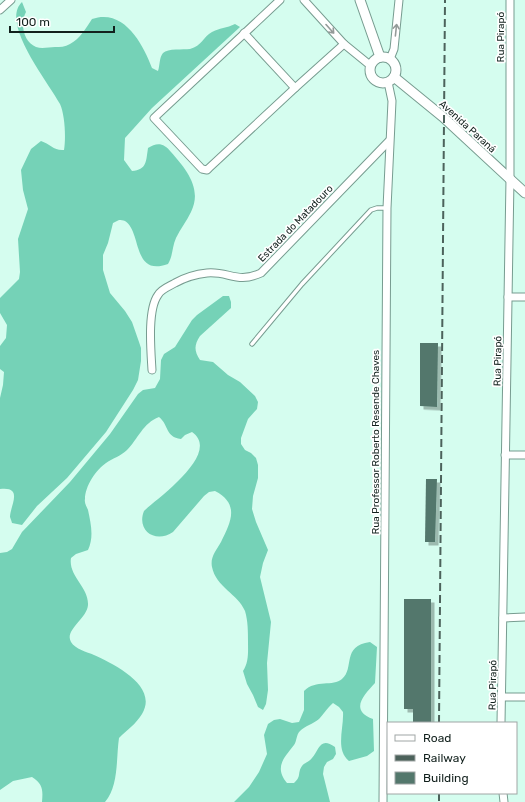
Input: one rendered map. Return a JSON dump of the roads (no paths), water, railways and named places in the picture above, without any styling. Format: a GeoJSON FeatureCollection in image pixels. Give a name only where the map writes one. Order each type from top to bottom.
{"type":"FeatureCollection","features":[{"type":"Feature","properties":{"kind":"street"},"geometry":{"type":"LineString","coordinates":[[0,10],[11,0]]}},
{"type":"Feature","properties":{"kind":"street"},"geometry":{"type":"LineString","coordinates":[[280,0],[154,118],[202,169],[207,170],[344,44]]}},
{"type":"Feature","properties":{"kind":"street"},"geometry":{"type":"LineString","coordinates":[[304,0],[344,44],[371,66]]}},
{"type":"Feature","properties":{"kind":"street"},"geometry":{"type":"LineString","coordinates":[[360,0],[380,57]]}},
{"type":"Feature","properties":{"kind":"street"},"geometry":{"type":"LineString","coordinates":[[390,59],[394,49],[399,0]]}},
{"type":"Feature","properties":{"kind":"street","name":"Rua Pirapó"},"geometry":{"type":"LineString","coordinates":[[501,722],[510,179],[510,0]]}},
{"type":"Feature","properties":{"kind":"street"},"geometry":{"type":"LineString","coordinates":[[244,33],[295,88]]}},
{"type":"Feature","properties":{"kind":"street"},"geometry":{"type":"LineString","coordinates":[[380,57],[390,59],[395,66],[396,74],[391,80],[379,83],[371,74],[371,66],[374,60],[380,57]]}},
{"type":"Feature","properties":{"kind":"street","name":"Avenida Paraná"},"geometry":{"type":"LineString","coordinates":[[391,80],[443,117],[525,193]]}},
{"type":"Feature","properties":{"kind":"street","name":"Rua Professor Roberto Resende Chaves"},"geometry":{"type":"LineString","coordinates":[[383,802],[385,746],[386,208],[392,102],[391,80]]}},
{"type":"Feature","properties":{"kind":"street","name":"Estrada do Matadouro"},"geometry":{"type":"LineString","coordinates":[[152,370],[150,336],[153,305],[158,293],[182,280],[207,273],[244,278],[261,273],[389,141]]}},
{"type":"Feature","properties":{"kind":"street"},"geometry":{"type":"LineString","coordinates":[[508,297],[525,297]]}},
{"type":"Feature","properties":{"kind":"street"},"geometry":{"type":"LineString","coordinates":[[505,455],[525,456]]}},
{"type":"Feature","properties":{"kind":"street"},"geometry":{"type":"LineString","coordinates":[[503,618],[525,617]]}},
{"type":"Feature","properties":{"kind":"street"},"geometry":{"type":"LineString","coordinates":[[502,697],[525,697]]}},
{"type":"Feature","properties":{"kind":"lane"},"geometry":{"type":"LineString","coordinates":[[252,344],[307,278],[371,210],[386,208]]}},
{"type":"Feature","properties":{"kind":"railway"},"geometry":{"type":"LineString","coordinates":[[439,722],[445,0]]}},
{"type":"Feature","properties":{"kind":"railway"},"geometry":{"type":"LineString","coordinates":[[439,794],[439,802]]}}]}
